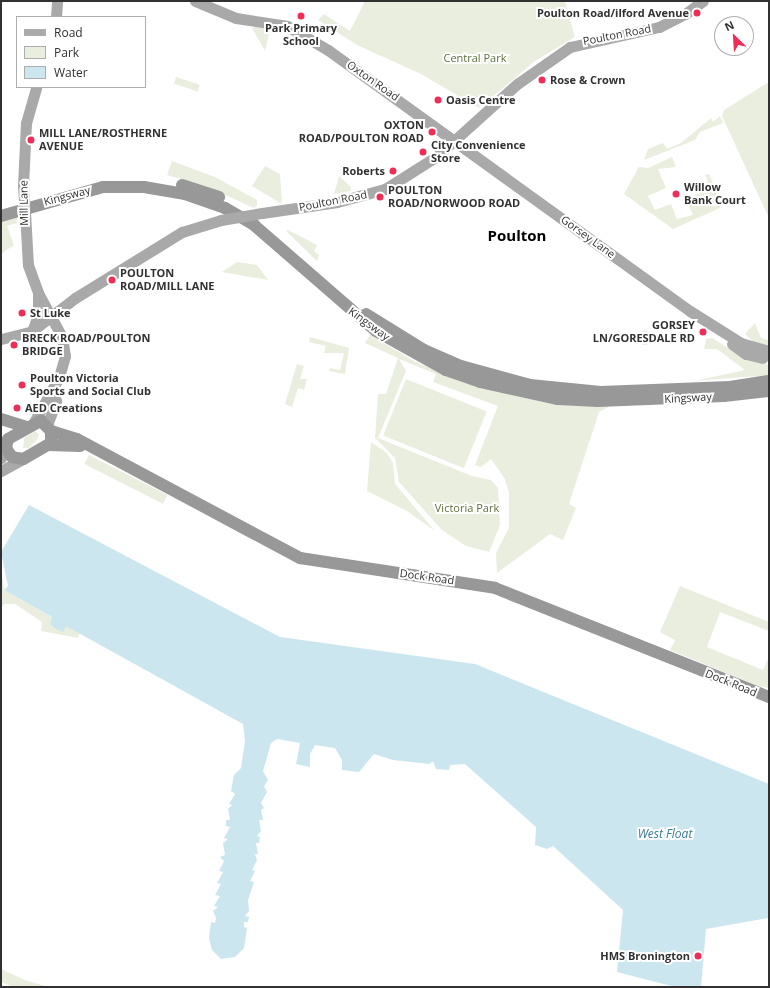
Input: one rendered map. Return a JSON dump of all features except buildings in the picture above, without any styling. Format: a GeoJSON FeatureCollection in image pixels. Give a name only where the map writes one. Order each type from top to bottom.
{"type":"FeatureCollection","features":[{"type":"Feature","properties":{"kind":"highway","name":"Kingsway"},"geometry":{"type":"LineString","coordinates":[[1,208],[86,182],[141,179],[182,185],[220,198],[244,211],[372,318],[424,350],[461,366],[522,384],[572,391],[644,391],[769,381]]}},
{"type":"Feature","properties":{"kind":"highway","name":"Kingsway"},"geometry":{"type":"LineString","coordinates":[[1,216],[103,188],[144,187],[185,194],[225,208],[254,226],[376,331],[446,370],[480,382],[558,399],[598,401],[724,396],[769,391]]}},
{"type":"Feature","properties":{"kind":"highway"},"geometry":{"type":"LineString","coordinates":[[1,419],[49,428],[48,445],[23,459],[12,457],[4,447],[12,434],[30,425]]}},
{"type":"Feature","properties":{"kind":"highway","name":"Dock Road"},"geometry":{"type":"LineString","coordinates":[[49,428],[91,448],[300,558],[491,587],[769,697]]}},
{"type":"Feature","properties":{"kind":"highway","name":"Dock Road"},"geometry":{"type":"LineString","coordinates":[[48,445],[91,448]]}},
{"type":"Feature","properties":{"kind":"main road"},"geometry":{"type":"LineString","coordinates":[[56,16],[57,1]]}},
{"type":"Feature","properties":{"kind":"main road","name":"Oxton Road"},"geometry":{"type":"LineString","coordinates":[[195,1],[236,18],[287,26],[328,50],[456,140]]}},
{"type":"Feature","properties":{"kind":"main road","name":"Poulton Road"},"geometry":{"type":"LineString","coordinates":[[32,331],[82,294],[182,232],[221,220],[337,202],[385,189],[423,167],[456,140],[517,84],[570,47],[659,27],[703,1]]}},
{"type":"Feature","properties":{"kind":"main road","name":"Mill Lane"},"geometry":{"type":"LineString","coordinates":[[30,425],[64,363],[62,337],[38,292],[28,265],[23,186],[26,123],[36,88]]}},
{"type":"Feature","properties":{"kind":"main road","name":"Gorsey Lane"},"geometry":{"type":"LineString","coordinates":[[456,140],[721,332],[746,354],[769,359]]}},
{"type":"Feature","properties":{"kind":"main road"},"geometry":{"type":"LineString","coordinates":[[1,339],[32,331],[38,315],[38,292],[58,303],[82,294]]}},
{"type":"Feature","properties":{"kind":"main road"},"geometry":{"type":"LineString","coordinates":[[49,428],[72,360],[69,337],[60,319],[51,316]]}},
{"type":"Feature","properties":{"kind":"main road","name":"Gorsey Lane"},"geometry":{"type":"LineString","coordinates":[[721,332],[750,347],[769,351]]}},
{"type":"Feature","properties":{"kind":"main road"},"geometry":{"type":"LineString","coordinates":[[1,471],[23,459]]}},
{"type":"Feature","properties":{"kind":"green space","name":"Central Park"},"geometry":{"type":"Polygon","coordinates":[[[365,1],[565,1],[575,37],[535,61],[479,108],[421,74],[357,45],[318,20],[324,14],[350,31],[365,1]]]}},
{"type":"Feature","properties":{"kind":"green space"},"geometry":{"type":"Polygon","coordinates":[[[252,28],[264,28],[269,34],[265,51],[252,28]]]}},
{"type":"Feature","properties":{"kind":"green space"},"geometry":{"type":"Polygon","coordinates":[[[176,77],[200,85],[198,91],[174,84],[176,77]]]}},
{"type":"Feature","properties":{"kind":"green space"},"geometry":{"type":"Polygon","coordinates":[[[769,82],[769,218],[722,116],[724,110],[769,82]]]}},
{"type":"Feature","properties":{"kind":"green space"},"geometry":{"type":"Polygon","coordinates":[[[720,116],[723,123],[700,132],[695,140],[644,160],[648,149],[663,143],[667,149],[681,143],[711,118],[713,122],[720,116]]]}},
{"type":"Feature","properties":{"kind":"green space"},"geometry":{"type":"Polygon","coordinates":[[[672,157],[676,167],[658,169],[666,188],[648,196],[655,210],[671,204],[677,219],[693,215],[686,199],[705,191],[702,185],[708,182],[705,175],[709,174],[722,204],[720,208],[673,229],[624,194],[639,167],[648,168],[672,157]]]}},
{"type":"Feature","properties":{"kind":"green space"},"geometry":{"type":"Polygon","coordinates":[[[172,161],[215,177],[257,200],[257,205],[254,208],[208,187],[167,175],[172,161]]]}},
{"type":"Feature","properties":{"kind":"green space"},"geometry":{"type":"Polygon","coordinates":[[[265,166],[280,174],[282,204],[252,186],[265,166]]]}},
{"type":"Feature","properties":{"kind":"green space"},"geometry":{"type":"Polygon","coordinates":[[[339,176],[351,187],[351,191],[334,194],[339,176]]]}},
{"type":"Feature","properties":{"kind":"green space"},"geometry":{"type":"Polygon","coordinates":[[[17,216],[17,223],[7,226],[14,245],[1,254],[1,221],[17,216]]]}},
{"type":"Feature","properties":{"kind":"green space"},"geometry":{"type":"Polygon","coordinates":[[[288,230],[317,245],[314,251],[319,255],[317,261],[286,231],[288,230]]]}},
{"type":"Feature","properties":{"kind":"green space"},"geometry":{"type":"Polygon","coordinates":[[[237,262],[257,265],[268,280],[222,272],[237,262]]]}},
{"type":"Feature","properties":{"kind":"green space"},"geometry":{"type":"Polygon","coordinates":[[[755,323],[761,338],[769,340],[769,346],[756,344],[745,334],[755,323]]]}},
{"type":"Feature","properties":{"kind":"green space"},"geometry":{"type":"Polygon","coordinates":[[[642,331],[648,331],[652,335],[652,341],[648,345],[642,345],[638,341],[638,335],[642,331]]]}},
{"type":"Feature","properties":{"kind":"green space","name":"Victoria Park"},"geometry":{"type":"Polygon","coordinates":[[[370,335],[414,361],[461,382],[539,401],[610,406],[599,412],[569,504],[576,508],[563,540],[550,534],[497,573],[496,553],[509,528],[509,493],[505,479],[491,459],[481,467],[475,465],[498,406],[433,382],[436,374],[399,359],[406,371],[378,438],[472,476],[491,480],[498,488],[500,525],[489,552],[466,546],[442,530],[399,482],[395,458],[375,438],[378,394],[386,394],[398,358],[365,343],[370,335]]]}},
{"type":"Feature","properties":{"kind":"green space"},"geometry":{"type":"Polygon","coordinates":[[[310,337],[349,348],[345,374],[329,371],[330,368],[340,370],[344,353],[324,353],[326,346],[309,342],[310,337]]]}},
{"type":"Feature","properties":{"kind":"green space"},"geometry":{"type":"Polygon","coordinates":[[[712,338],[743,357],[769,365],[769,375],[694,381],[745,370],[717,349],[704,349],[706,339],[712,338]]]}},
{"type":"Feature","properties":{"kind":"green space"},"geometry":{"type":"Polygon","coordinates":[[[297,364],[304,366],[300,379],[307,379],[304,390],[298,388],[292,407],[285,404],[297,364]]]}},
{"type":"Feature","properties":{"kind":"green space"},"geometry":{"type":"Polygon","coordinates":[[[406,379],[487,412],[464,468],[383,436],[406,379]]]}},
{"type":"Feature","properties":{"kind":"green space"},"geometry":{"type":"Polygon","coordinates":[[[35,431],[39,434],[37,440],[29,448],[23,448],[24,438],[35,431]]]}},
{"type":"Feature","properties":{"kind":"green space"},"geometry":{"type":"Polygon","coordinates":[[[371,442],[387,453],[393,463],[395,484],[435,531],[407,511],[367,491],[371,442]]]}},
{"type":"Feature","properties":{"kind":"green space"},"geometry":{"type":"Polygon","coordinates":[[[89,455],[167,495],[163,504],[84,464],[89,455]]]}},
{"type":"Feature","properties":{"kind":"green space"},"geometry":{"type":"Polygon","coordinates":[[[1,564],[4,590],[80,633],[78,638],[41,631],[42,622],[15,604],[4,604],[1,608],[1,564]]]}},
{"type":"Feature","properties":{"kind":"green space"},"geometry":{"type":"Polygon","coordinates":[[[680,586],[769,622],[769,631],[720,612],[707,647],[763,670],[769,657],[769,688],[758,686],[670,650],[675,640],[660,632],[680,586]]]}},
{"type":"Feature","properties":{"kind":"green space"},"geometry":{"type":"Polygon","coordinates":[[[1,969],[25,980],[48,987],[11,986],[1,982],[1,969]]]}},
{"type":"Feature","properties":{"kind":"water","name":"West Float"},"geometry":{"type":"Polygon","coordinates":[[[29,505],[280,637],[475,664],[769,784],[769,918],[706,929],[701,987],[675,987],[617,972],[623,910],[553,846],[547,849],[535,845],[536,827],[465,764],[450,765],[449,770],[436,769],[433,761],[429,764],[393,760],[374,754],[359,772],[342,770],[342,760],[335,748],[315,745],[310,754],[310,767],[296,764],[300,743],[277,739],[271,743],[263,771],[268,780],[264,786],[267,792],[261,803],[264,808],[261,810],[263,820],[259,820],[261,831],[257,836],[260,837],[259,843],[256,843],[258,854],[255,854],[257,860],[252,870],[255,871],[250,881],[254,882],[248,900],[249,911],[245,916],[249,917],[248,922],[244,922],[244,927],[247,928],[244,948],[235,957],[221,959],[212,950],[209,938],[211,922],[215,923],[216,918],[213,911],[218,907],[214,906],[220,896],[215,895],[221,884],[217,883],[223,872],[219,871],[224,861],[220,857],[225,855],[223,843],[228,839],[224,838],[230,827],[226,826],[226,820],[230,820],[228,809],[232,805],[229,804],[235,794],[231,791],[234,775],[241,768],[245,741],[243,724],[66,626],[63,632],[56,629],[50,624],[52,617],[4,590],[8,586],[1,552],[29,505]]]}},
{"type":"Feature","properties":{"kind":"place","name":"Poulton Road/ilford Avenue"},"geometry":{"type":"Point","coordinates":[697,13]}},
{"type":"Feature","properties":{"kind":"place","name":"Park Primary School"},"geometry":{"type":"Point","coordinates":[301,16]}},
{"type":"Feature","properties":{"kind":"place","name":"Rose & Crown"},"geometry":{"type":"Point","coordinates":[542,80]}},
{"type":"Feature","properties":{"kind":"place","name":"Oasis Centre"},"geometry":{"type":"Point","coordinates":[438,100]}},
{"type":"Feature","properties":{"kind":"place","name":"OXTON ROAD/POULTON ROAD"},"geometry":{"type":"Point","coordinates":[432,132]}},
{"type":"Feature","properties":{"kind":"place","name":"MILL LANE/ROSTHERNE AVENUE"},"geometry":{"type":"Point","coordinates":[31,140]}},
{"type":"Feature","properties":{"kind":"place","name":"City Convenience Store"},"geometry":{"type":"Point","coordinates":[423,152]}},
{"type":"Feature","properties":{"kind":"place","name":"Roberts"},"geometry":{"type":"Point","coordinates":[393,171]}},
{"type":"Feature","properties":{"kind":"place","name":"Willow Bank Court"},"geometry":{"type":"Point","coordinates":[676,194]}},
{"type":"Feature","properties":{"kind":"place","name":"POULTON ROAD/NORWOOD ROAD"},"geometry":{"type":"Point","coordinates":[380,197]}},
{"type":"Feature","properties":{"kind":"place","name":"POULTON ROAD/MILL LANE"},"geometry":{"type":"Point","coordinates":[112,280]}},
{"type":"Feature","properties":{"kind":"place","name":"St Luke"},"geometry":{"type":"Point","coordinates":[22,313]}},
{"type":"Feature","properties":{"kind":"place","name":"GORSEY LN/GORESDALE RD"},"geometry":{"type":"Point","coordinates":[703,332]}},
{"type":"Feature","properties":{"kind":"place","name":"BRECK ROAD/POULTON BRIDGE"},"geometry":{"type":"Point","coordinates":[14,345]}},
{"type":"Feature","properties":{"kind":"place","name":"Poulton Victoria Sports and Social Club"},"geometry":{"type":"Point","coordinates":[22,385]}},
{"type":"Feature","properties":{"kind":"place","name":"AED Creations"},"geometry":{"type":"Point","coordinates":[17,408]}},
{"type":"Feature","properties":{"kind":"place","name":"HMS Bronington"},"geometry":{"type":"Point","coordinates":[698,956]}},
{"type":"Feature","properties":{"kind":"district","name":"Poulton"},"geometry":{"type":"Point","coordinates":[517,236]}}]}
